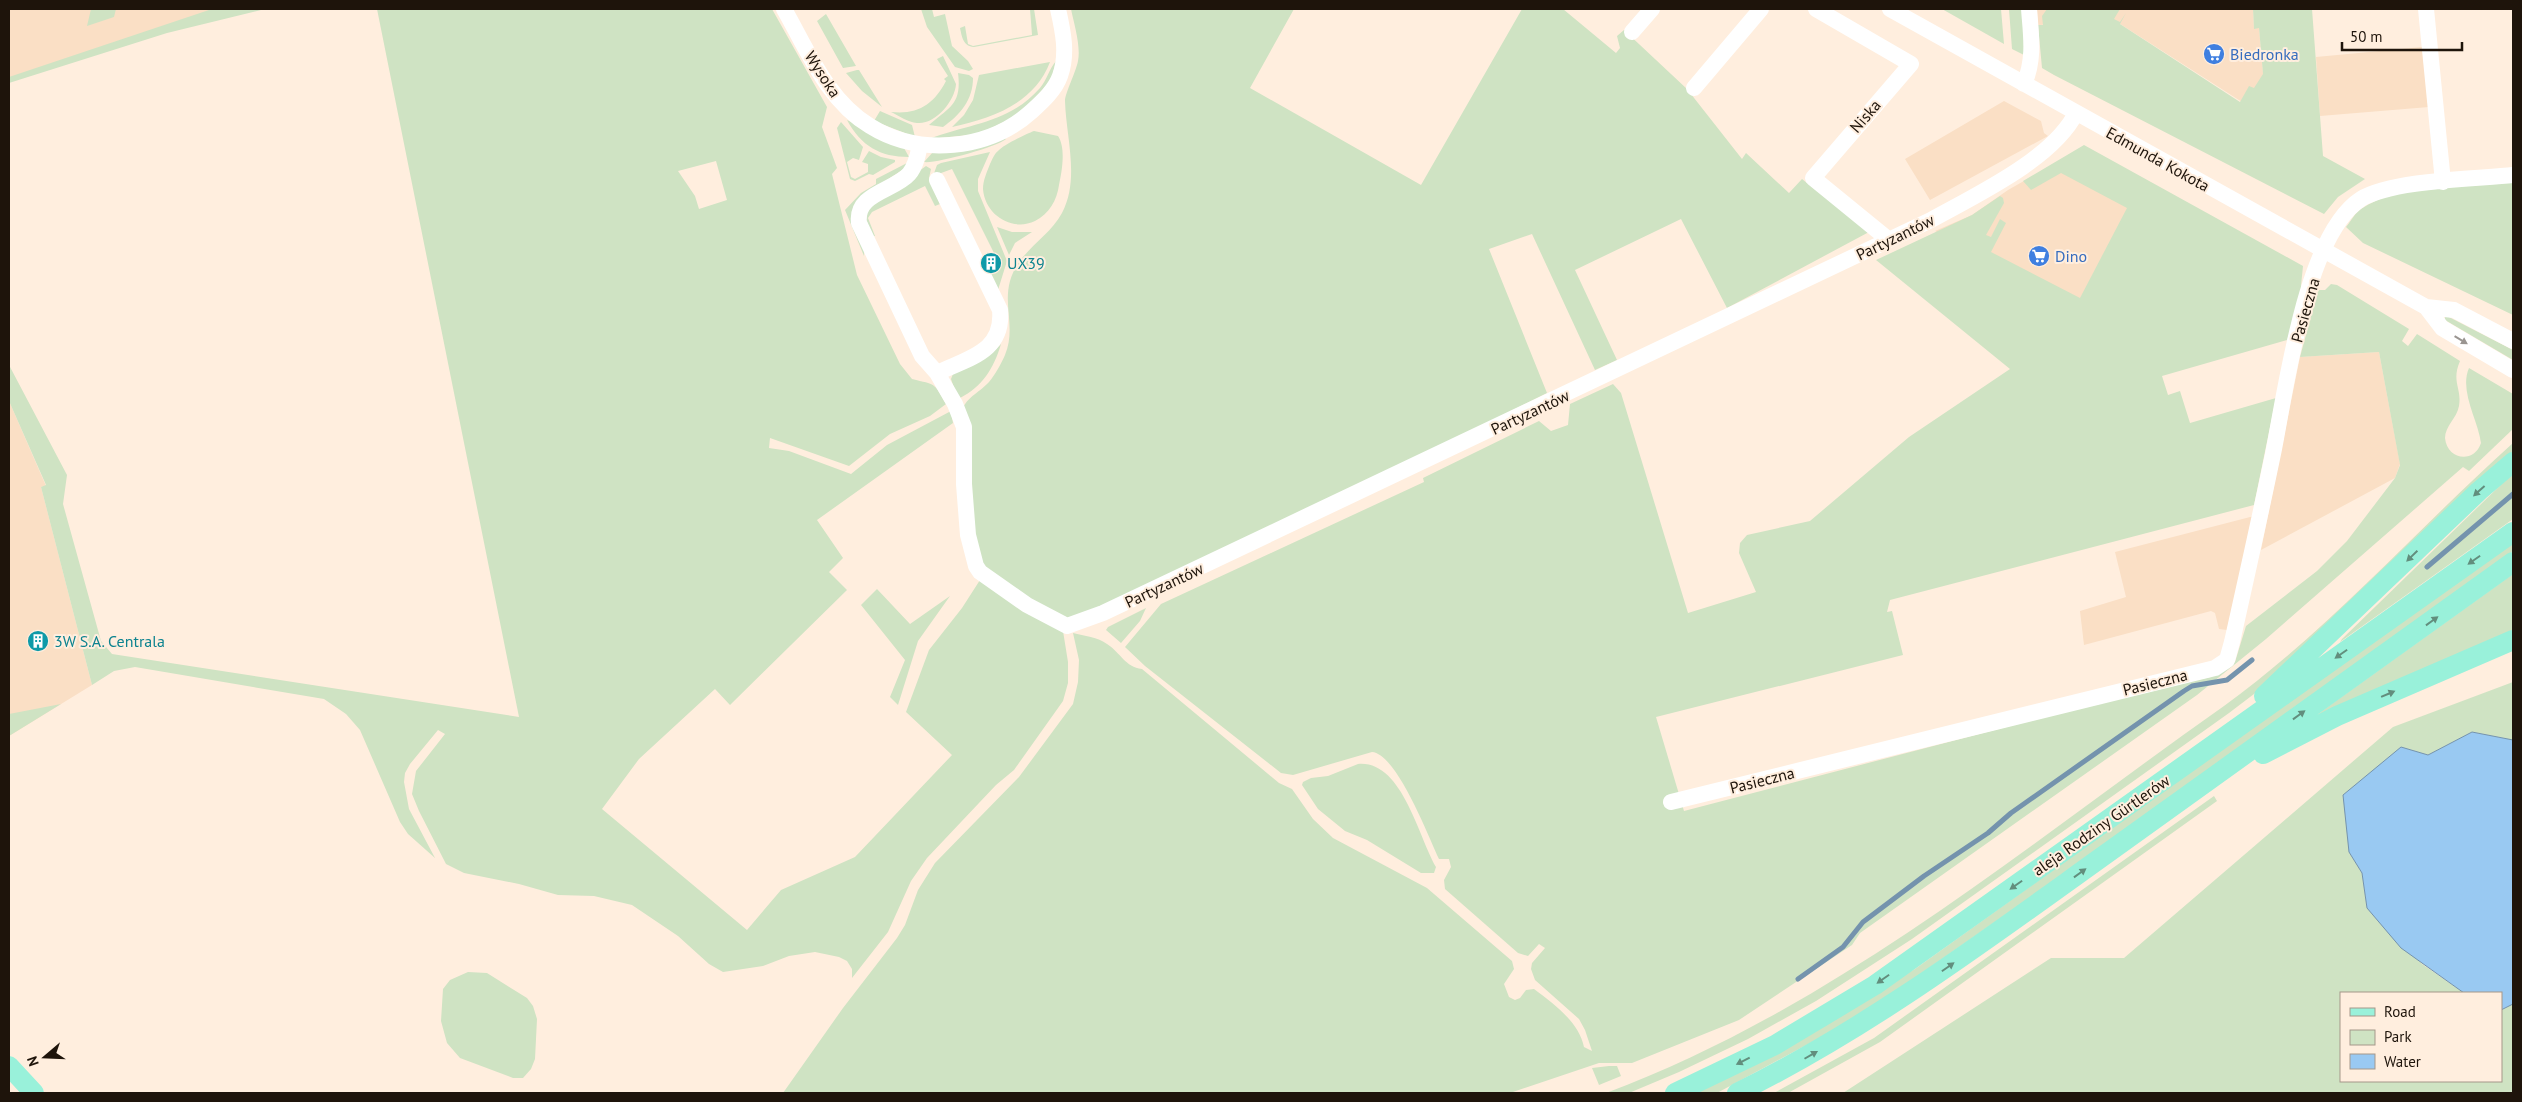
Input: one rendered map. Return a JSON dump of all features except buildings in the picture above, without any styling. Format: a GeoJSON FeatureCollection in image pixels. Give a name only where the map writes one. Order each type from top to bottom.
{"type":"FeatureCollection","features":[{"type":"Feature","properties":{"kind":"main road"},"geometry":{"type":"LineString","coordinates":[[2212,746],[2479,491],[2513,462]]}},
{"type":"Feature","properties":{"kind":"main road","name":"aleja Rodziny Gürtlerów"},"geometry":{"type":"LineString","coordinates":[[1674,1093],[1775,1045],[1875,985],[2513,532]]}},
{"type":"Feature","properties":{"kind":"main road","name":"aleja Rodziny Gürtlerów"},"geometry":{"type":"LineString","coordinates":[[1737,1093],[1788,1068],[1889,1008],[2513,562]]}},
{"type":"Feature","properties":{"kind":"main road"},"geometry":{"type":"LineString","coordinates":[[2203,784],[2337,716],[2513,640]]}},
{"type":"Feature","properties":{"kind":"main road"},"geometry":{"type":"LineString","coordinates":[[9,1066],[34,1093]]}},
{"type":"Feature","properties":{"kind":"street","name":"Wysoka"},"geometry":{"type":"LineString","coordinates":[[784,9],[828,86],[839,101],[854,115],[887,135],[926,145],[948,146],[984,139],[1014,125],[1040,104],[1052,91],[1060,76],[1064,61],[1064,37],[1058,9]]}},
{"type":"Feature","properties":{"kind":"street"},"geometry":{"type":"LineString","coordinates":[[1632,32],[1652,9]]}},
{"type":"Feature","properties":{"kind":"street"},"geometry":{"type":"LineString","coordinates":[[1694,88],[1761,9]]}},
{"type":"Feature","properties":{"kind":"street","name":"Niska"},"geometry":{"type":"LineString","coordinates":[[1816,9],[1911,64],[1813,178],[1889,240]]}},
{"type":"Feature","properties":{"kind":"street","name":"Edmunda Kokota"},"geometry":{"type":"LineString","coordinates":[[1890,9],[2426,307],[2454,310],[2513,341]]}},
{"type":"Feature","properties":{"kind":"street"},"geometry":{"type":"LineString","coordinates":[[2024,84],[2030,69],[2032,56],[2029,9]]}},
{"type":"Feature","properties":{"kind":"street"},"geometry":{"type":"LineString","coordinates":[[2426,9],[2443,182]]}},
{"type":"Feature","properties":{"kind":"street","name":"Partyzantów"},"geometry":{"type":"LineString","coordinates":[[937,373],[955,404],[964,427],[968,535],[974,560],[980,572],[1027,605],[1068,626],[1086,620],[1889,240],[1965,202],[2036,158],[2059,138],[2076,113]]}},
{"type":"Feature","properties":{"kind":"street"},"geometry":{"type":"LineString","coordinates":[[926,145],[908,175],[862,205],[858,218],[880,271],[922,356],[937,373],[984,350],[993,343],[1001,322],[1000,310],[937,180]]}},
{"type":"Feature","properties":{"kind":"street"},"geometry":{"type":"LineString","coordinates":[[2324,250],[2340,218],[2362,198],[2384,189],[2513,176]]}},
{"type":"Feature","properties":{"kind":"street","name":"Pasieczna"},"geometry":{"type":"LineString","coordinates":[[1672,802],[2215,668],[2224,664],[2232,642],[2295,342],[2324,250]]}},
{"type":"Feature","properties":{"kind":"street","name":"Edmunda Kokota"},"geometry":{"type":"LineString","coordinates":[[2426,307],[2442,328],[2513,370]]}},
{"type":"Feature","properties":{"kind":"shaded area"},"geometry":{"type":"Polygon","coordinates":[[[9,9],[250,9],[179,26],[9,78],[9,9]]]}},
{"type":"Feature","properties":{"kind":"shaded area"},"geometry":{"type":"Polygon","coordinates":[[[2037,9],[2253,9],[2254,28],[2259,28],[2267,118],[2117,22],[2038,25],[2037,9]]]}},
{"type":"Feature","properties":{"kind":"shaded area"},"geometry":{"type":"Polygon","coordinates":[[[2422,47],[2429,107],[2320,116],[2316,57],[2422,47]]]}},
{"type":"Feature","properties":{"kind":"shaded area"},"geometry":{"type":"Polygon","coordinates":[[[2004,101],[2041,121],[2044,133],[2048,136],[1930,200],[1905,159],[2004,101]]]}},
{"type":"Feature","properties":{"kind":"shaded area"},"geometry":{"type":"Polygon","coordinates":[[[2071,154],[2154,200],[2091,315],[1935,231],[1972,215],[2008,190],[2071,154]]]}},
{"type":"Feature","properties":{"kind":"shaded area"},"geometry":{"type":"Polygon","coordinates":[[[2379,352],[2400,464],[2395,478],[2261,550],[2300,357],[2379,352]]]}},
{"type":"Feature","properties":{"kind":"shaded area"},"geometry":{"type":"Polygon","coordinates":[[[9,401],[46,486],[41,487],[92,685],[9,736],[9,401]]]}},
{"type":"Feature","properties":{"kind":"shaded area"},"geometry":{"type":"Polygon","coordinates":[[[2254,516],[2227,630],[2219,629],[2215,613],[2211,611],[2084,645],[2080,611],[2126,597],[2115,552],[2254,516]]]}},
{"type":"Feature","properties":{"kind":"green space"},"geometry":{"type":"Polygon","coordinates":[[[91,9],[116,9],[114,17],[87,26],[91,9]]]}},
{"type":"Feature","properties":{"kind":"green space"},"geometry":{"type":"Polygon","coordinates":[[[212,9],[265,9],[167,33],[9,83],[9,77],[212,9]]]}},
{"type":"Feature","properties":{"kind":"green space"},"geometry":{"type":"Polygon","coordinates":[[[377,9],[772,9],[827,107],[822,127],[837,168],[832,174],[857,275],[900,364],[912,379],[934,386],[946,404],[930,416],[890,434],[849,466],[770,438],[769,448],[789,451],[851,474],[887,445],[951,411],[953,423],[817,520],[843,558],[829,572],[847,590],[730,705],[715,689],[639,759],[602,809],[747,930],[781,890],[855,857],[952,755],[906,712],[929,650],[962,608],[980,580],[1063,631],[1068,662],[1068,683],[1063,701],[1014,770],[996,785],[927,858],[911,881],[888,932],[852,978],[852,969],[847,961],[839,957],[815,952],[789,956],[763,966],[723,972],[709,964],[678,936],[632,905],[594,896],[558,895],[519,884],[464,873],[446,864],[412,794],[416,771],[445,734],[438,730],[410,764],[405,773],[404,782],[409,809],[435,858],[408,834],[400,822],[360,730],[346,714],[324,699],[135,667],[114,671],[92,685],[41,487],[46,485],[9,401],[9,365],[67,475],[63,504],[101,641],[112,654],[519,717],[377,9]],[[716,161],[678,171],[695,196],[699,209],[727,200],[716,161]]]}},
{"type":"Feature","properties":{"kind":"green space"},"geometry":{"type":"Polygon","coordinates":[[[921,9],[932,9],[934,17],[945,14],[952,46],[968,61],[973,69],[969,71],[955,67],[927,27],[921,9]]]}},
{"type":"Feature","properties":{"kind":"green space"},"geometry":{"type":"Polygon","coordinates":[[[1030,9],[1034,9],[1038,35],[974,47],[967,45],[961,35],[960,28],[965,26],[968,44],[973,46],[1032,35],[1030,9]]]}},
{"type":"Feature","properties":{"kind":"green space"},"geometry":{"type":"Polygon","coordinates":[[[1071,9],[1294,9],[1250,88],[1421,185],[1522,9],[1563,9],[1616,53],[1620,48],[1617,36],[1624,30],[1687,89],[1742,159],[1746,153],[1789,193],[1802,179],[1869,232],[1727,308],[1681,219],[1575,270],[1617,360],[1595,370],[1532,234],[1489,249],[1547,393],[1229,553],[1068,626],[980,572],[960,415],[965,404],[991,379],[1005,355],[1010,327],[1008,291],[1014,270],[1056,222],[1067,200],[1070,186],[1071,158],[1065,101],[1079,55],[1071,9]]]}},
{"type":"Feature","properties":{"kind":"green space"},"geometry":{"type":"Polygon","coordinates":[[[1942,9],[2001,9],[2004,44],[1942,9]]]}},
{"type":"Feature","properties":{"kind":"green space"},"geometry":{"type":"Polygon","coordinates":[[[2009,9],[2023,9],[2026,56],[2012,49],[2009,9]]]}},
{"type":"Feature","properties":{"kind":"green space"},"geometry":{"type":"Polygon","coordinates":[[[2047,9],[2120,9],[2114,19],[2120,22],[2126,13],[2120,24],[2240,102],[2249,86],[2254,88],[2263,74],[2259,28],[2254,29],[2253,9],[2312,9],[2323,156],[2365,179],[2338,197],[2324,214],[2054,75],[2042,68],[2038,25],[2043,25],[2042,16],[2047,9]]]}},
{"type":"Feature","properties":{"kind":"green space"},"geometry":{"type":"Polygon","coordinates":[[[826,14],[856,66],[843,68],[817,21],[826,14]]]}},
{"type":"Feature","properties":{"kind":"green space"},"geometry":{"type":"Polygon","coordinates":[[[943,56],[956,84],[952,98],[943,111],[924,123],[907,120],[891,112],[917,110],[936,96],[946,81],[944,79],[948,76],[937,59],[943,56]]]}},
{"type":"Feature","properties":{"kind":"green space"},"geometry":{"type":"Polygon","coordinates":[[[1056,61],[1051,81],[1018,115],[979,134],[929,139],[988,121],[1015,109],[1040,88],[1056,61]]]}},
{"type":"Feature","properties":{"kind":"green space"},"geometry":{"type":"Polygon","coordinates":[[[1050,62],[1034,89],[1023,99],[996,114],[952,127],[964,115],[973,100],[979,75],[1050,62]]]}},
{"type":"Feature","properties":{"kind":"green space"},"geometry":{"type":"Polygon","coordinates":[[[859,70],[882,107],[862,91],[846,73],[859,70]]]}},
{"type":"Feature","properties":{"kind":"green space"},"geometry":{"type":"Polygon","coordinates":[[[958,73],[969,75],[973,78],[968,100],[960,112],[943,127],[929,125],[948,109],[956,99],[959,84],[958,73]]]}},
{"type":"Feature","properties":{"kind":"green space"},"geometry":{"type":"Polygon","coordinates":[[[880,111],[912,125],[915,137],[874,121],[880,111]]]}},
{"type":"Feature","properties":{"kind":"green space"},"geometry":{"type":"Polygon","coordinates":[[[847,120],[904,148],[909,157],[889,155],[872,148],[859,137],[847,120]]]}},
{"type":"Feature","properties":{"kind":"green space"},"geometry":{"type":"Polygon","coordinates":[[[841,122],[863,147],[859,160],[853,158],[847,162],[851,177],[855,179],[868,172],[868,164],[862,162],[869,151],[881,157],[895,160],[895,162],[873,175],[869,174],[855,181],[850,179],[837,128],[841,122]]]}},
{"type":"Feature","properties":{"kind":"green space"},"geometry":{"type":"Polygon","coordinates":[[[1034,131],[1058,136],[1060,141],[1063,160],[1058,191],[1052,206],[1040,218],[1026,224],[1009,223],[1001,219],[989,207],[983,189],[984,179],[997,152],[1009,143],[1034,131]]]}},
{"type":"Feature","properties":{"kind":"green space"},"geometry":{"type":"Polygon","coordinates":[[[1006,139],[979,150],[952,158],[924,162],[933,152],[1006,139]]]}},
{"type":"Feature","properties":{"kind":"green space"},"geometry":{"type":"Polygon","coordinates":[[[2084,145],[2303,266],[2301,286],[2305,289],[2287,340],[2162,376],[2168,395],[2180,391],[2190,423],[2276,398],[2254,505],[1890,600],[1887,612],[1892,611],[1903,655],[1656,717],[1684,811],[2152,689],[2211,677],[2235,662],[2246,626],[2317,571],[2347,541],[2395,478],[2400,465],[2379,352],[2300,357],[2318,290],[2325,290],[2331,284],[2337,285],[2409,329],[2402,341],[2408,346],[2417,334],[2460,361],[2456,374],[2460,400],[2459,406],[2445,438],[2450,451],[2455,455],[2461,457],[2473,454],[2478,450],[2481,443],[2466,386],[2469,368],[2513,394],[2513,429],[2469,471],[2463,467],[2266,639],[2197,695],[1860,933],[1852,945],[1739,1020],[1632,1063],[1599,1063],[1510,1093],[783,1093],[843,1008],[897,938],[905,925],[918,890],[935,863],[1019,777],[1073,704],[1078,682],[1079,660],[1073,633],[1095,638],[1103,642],[1131,666],[1142,669],[1279,783],[1292,789],[1313,819],[1333,838],[1427,888],[1512,961],[1514,969],[1504,984],[1509,997],[1515,1000],[1520,998],[1526,990],[1534,989],[1565,1014],[1577,1030],[1584,1047],[1592,1051],[1579,1019],[1535,980],[1531,969],[1532,963],[1545,948],[1539,944],[1528,956],[1518,953],[1445,889],[1444,880],[1451,867],[1449,859],[1439,859],[1411,798],[1391,766],[1382,756],[1372,752],[1293,775],[1281,773],[1145,666],[1125,647],[1161,604],[1424,482],[1423,478],[1539,421],[1551,431],[1568,425],[1570,404],[1613,384],[1621,393],[1688,613],[1756,592],[1739,553],[1740,543],[1747,535],[1810,521],[1909,437],[2010,369],[1876,260],[1972,215],[2000,196],[2003,198],[2004,203],[1986,235],[1991,237],[2000,219],[2006,223],[1991,252],[2080,298],[2127,208],[2061,173],[2031,190],[2023,181],[2084,145]]]}},
{"type":"Feature","properties":{"kind":"green space"},"geometry":{"type":"Polygon","coordinates":[[[990,152],[978,179],[978,191],[1007,261],[998,290],[988,269],[998,264],[995,255],[952,169],[933,176],[937,165],[941,163],[990,152]]]}},
{"type":"Feature","properties":{"kind":"green space"},"geometry":{"type":"Polygon","coordinates":[[[907,163],[907,167],[868,192],[864,256],[845,210],[861,193],[876,184],[876,179],[907,163]]]}},
{"type":"Feature","properties":{"kind":"green space"},"geometry":{"type":"Polygon","coordinates":[[[926,166],[931,169],[929,178],[940,204],[935,206],[925,186],[872,212],[868,218],[875,236],[872,236],[865,216],[871,206],[926,166]]]}},
{"type":"Feature","properties":{"kind":"green space"},"geometry":{"type":"Polygon","coordinates":[[[2513,181],[2513,315],[2363,243],[2346,227],[2361,209],[2377,200],[2394,194],[2434,187],[2513,181]]]}},
{"type":"Feature","properties":{"kind":"green space"},"geometry":{"type":"Polygon","coordinates":[[[997,227],[1012,232],[1032,232],[1015,243],[1009,255],[997,227]]]}},
{"type":"Feature","properties":{"kind":"green space"},"geometry":{"type":"Polygon","coordinates":[[[2445,315],[2513,350],[2513,360],[2445,320],[2445,315]]]}},
{"type":"Feature","properties":{"kind":"green space"},"geometry":{"type":"Polygon","coordinates":[[[1001,344],[995,361],[986,376],[968,394],[960,398],[955,391],[951,379],[953,374],[992,353],[1001,344]]]}},
{"type":"Feature","properties":{"kind":"green space"},"geometry":{"type":"Polygon","coordinates":[[[2513,443],[2513,452],[2254,694],[2229,713],[1912,939],[1816,1001],[1748,1039],[1679,1072],[1629,1093],[1606,1093],[1690,1057],[1772,1016],[1850,970],[1927,920],[2002,867],[2263,676],[2336,612],[2513,443]]]}},
{"type":"Feature","properties":{"kind":"green space"},"geometry":{"type":"Polygon","coordinates":[[[2513,473],[2513,519],[2340,642],[2342,639],[2513,473]]]}},
{"type":"Feature","properties":{"kind":"green space"},"geometry":{"type":"Polygon","coordinates":[[[2513,541],[2513,551],[2084,860],[1860,1016],[1717,1093],[1696,1093],[1915,969],[2513,541]]]}},
{"type":"Feature","properties":{"kind":"green space"},"geometry":{"type":"Polygon","coordinates":[[[2513,574],[2513,630],[2304,726],[2322,711],[2513,574]]]}},
{"type":"Feature","properties":{"kind":"green space"},"geometry":{"type":"Polygon","coordinates":[[[877,589],[910,624],[950,596],[918,641],[898,705],[890,697],[905,660],[861,605],[877,589]]]}},
{"type":"Feature","properties":{"kind":"green space"},"geometry":{"type":"Polygon","coordinates":[[[1146,608],[1140,621],[1121,643],[1106,630],[1108,627],[1146,608]]]}},
{"type":"Feature","properties":{"kind":"green space"},"geometry":{"type":"Polygon","coordinates":[[[2513,682],[2513,740],[2472,732],[2428,755],[2401,747],[2349,852],[2362,873],[2367,908],[2422,964],[2463,992],[2340,992],[2340,1082],[2502,1082],[2502,1010],[2513,1004],[2513,1093],[1843,1093],[2051,958],[2124,958],[2393,727],[2513,682]]]}},
{"type":"Feature","properties":{"kind":"green space"},"geometry":{"type":"Polygon","coordinates":[[[61,704],[9,736],[9,714],[61,704]]]}},
{"type":"Feature","properties":{"kind":"green space"},"geometry":{"type":"Polygon","coordinates":[[[1358,764],[1373,766],[1386,774],[1397,787],[1407,802],[1436,867],[1434,873],[1421,873],[1367,840],[1345,831],[1318,809],[1302,785],[1303,782],[1311,778],[1328,776],[1358,764]]]}},
{"type":"Feature","properties":{"kind":"green space"},"geometry":{"type":"Polygon","coordinates":[[[2214,796],[2217,801],[1880,1042],[1788,1093],[1774,1093],[1874,1038],[2214,796]]]}},
{"type":"Feature","properties":{"kind":"green space"},"geometry":{"type":"Polygon","coordinates":[[[468,972],[487,973],[527,998],[533,1006],[537,1019],[535,1059],[531,1069],[523,1078],[513,1078],[460,1058],[447,1043],[441,1021],[443,989],[450,980],[468,972]]]}},
{"type":"Feature","properties":{"kind":"green space"},"geometry":{"type":"Polygon","coordinates":[[[1617,1066],[1621,1076],[1599,1085],[1592,1068],[1617,1066]]]}},
{"type":"Feature","properties":{"kind":"water"},"geometry":{"type":"Polygon","coordinates":[[[2472,732],[2513,740],[2513,1004],[2502,1010],[2502,992],[2463,992],[2401,948],[2367,908],[2362,873],[2349,852],[2343,795],[2401,747],[2428,755],[2472,732]]]}},
{"type":"Feature","properties":{"kind":"waterway"},"geometry":{"type":"LineString","coordinates":[[2427,567],[2513,494]]}},
{"type":"Feature","properties":{"kind":"waterway"},"geometry":{"type":"LineString","coordinates":[[1798,979],[1843,947],[1863,922],[1924,876],[1988,833],[2011,813],[2184,691],[2192,686],[2227,680],[2252,660]]}},
{"type":"Feature","properties":{"kind":"place","name":"Biedronka"},"geometry":{"type":"Point","coordinates":[2214,54]}},
{"type":"Feature","properties":{"kind":"place","name":"Dino"},"geometry":{"type":"Point","coordinates":[2039,256]}},
{"type":"Feature","properties":{"kind":"place","name":"UX39"},"geometry":{"type":"Point","coordinates":[991,263]}},
{"type":"Feature","properties":{"kind":"place","name":"3W S.A. Centrala"},"geometry":{"type":"Point","coordinates":[38,641]}}]}
